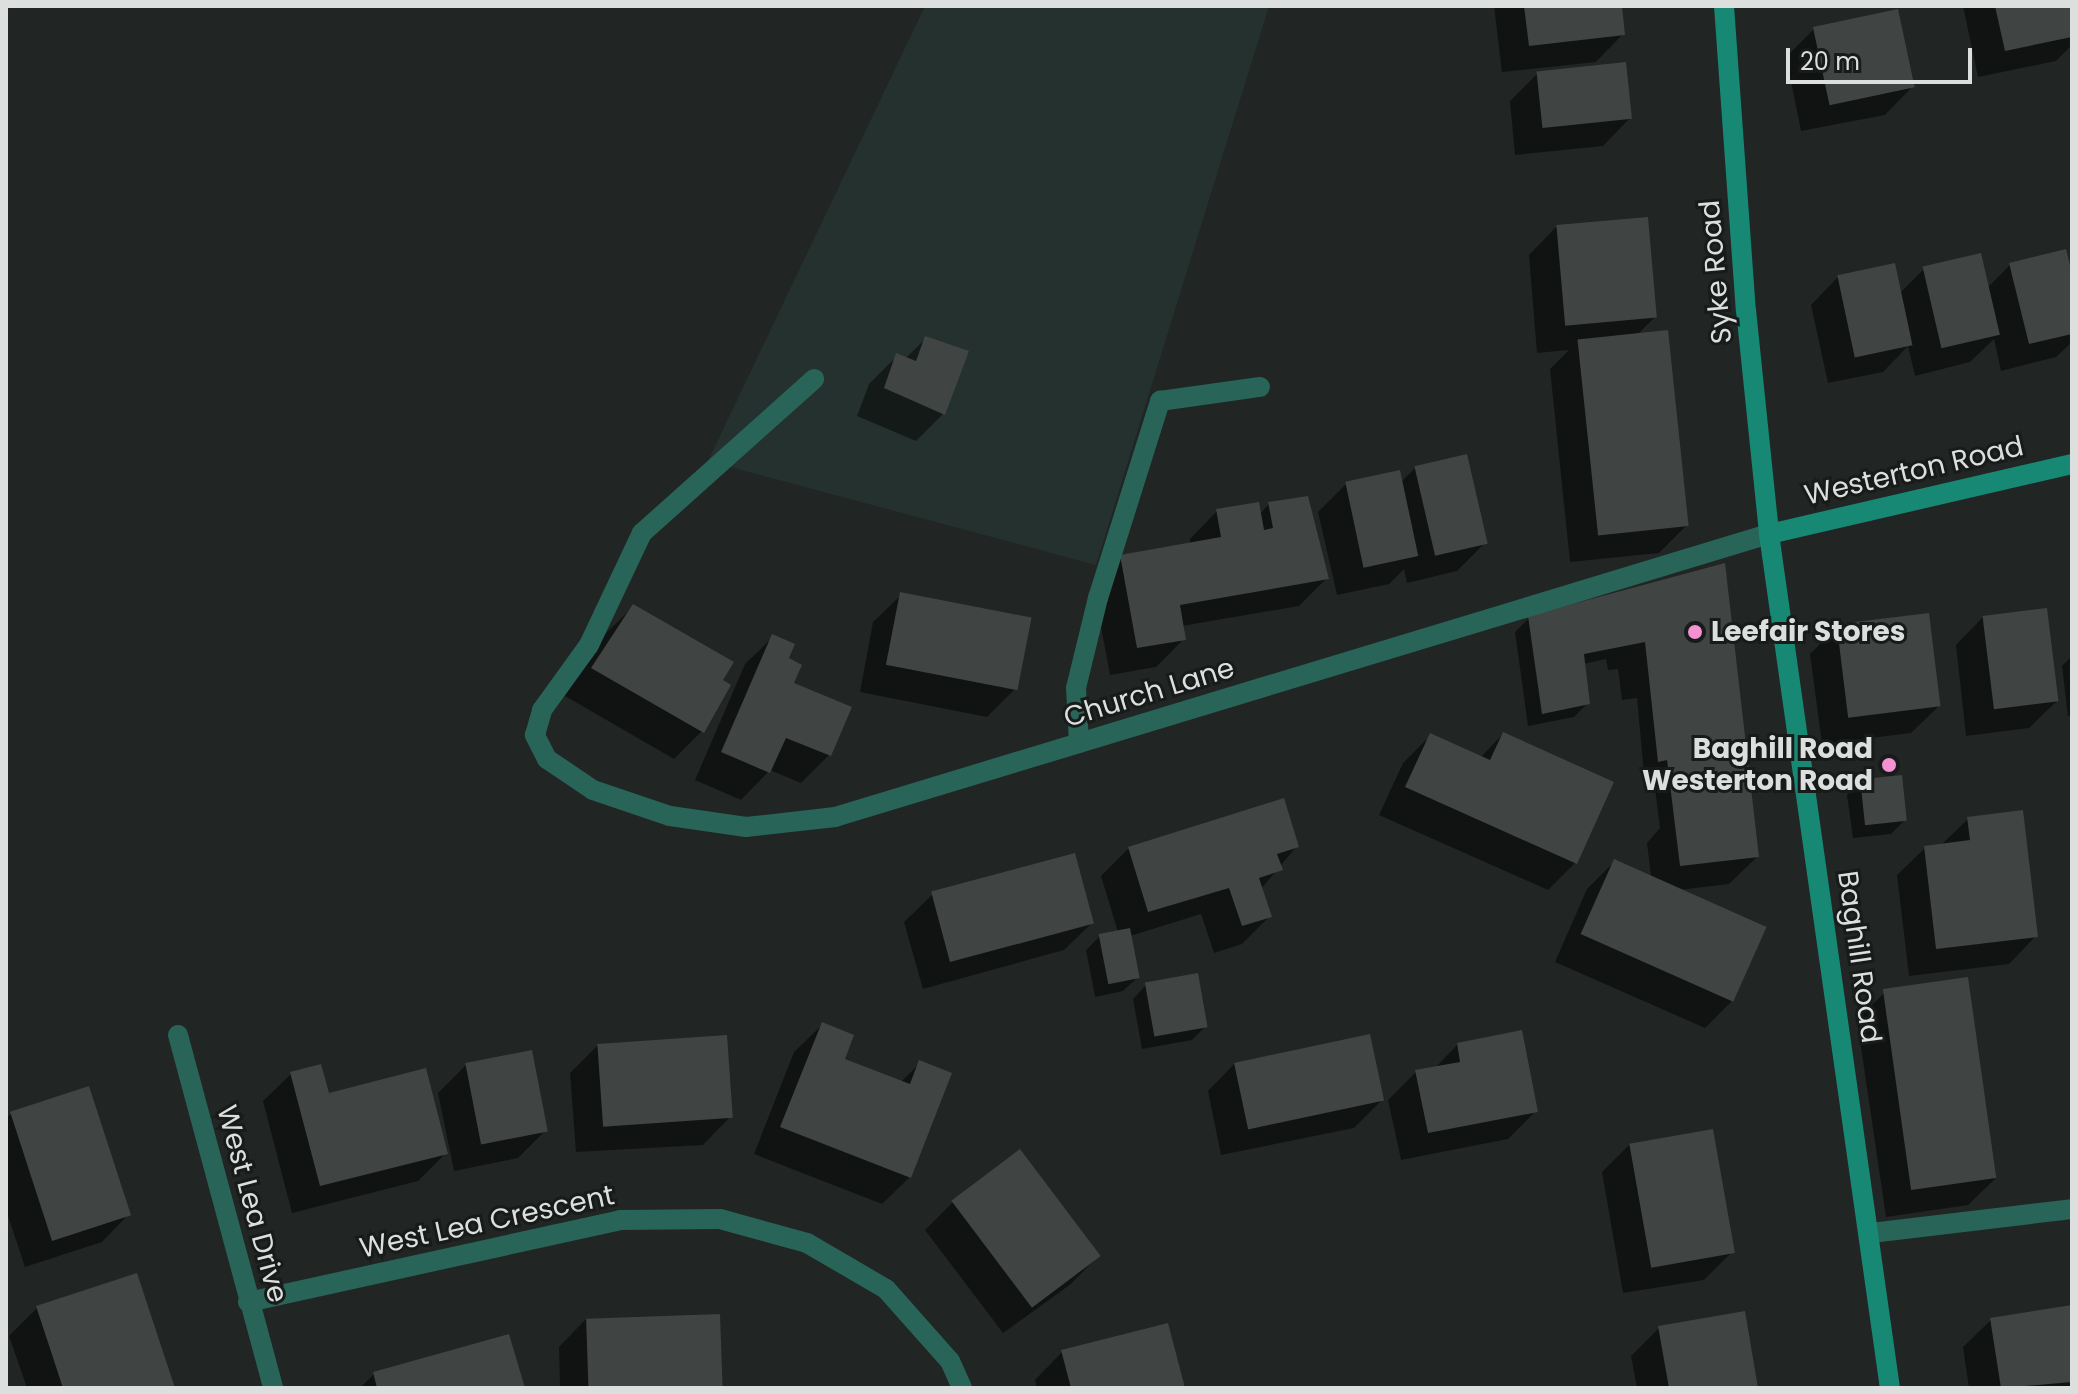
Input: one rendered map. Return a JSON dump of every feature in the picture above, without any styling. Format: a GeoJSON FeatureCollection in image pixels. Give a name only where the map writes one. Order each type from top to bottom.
{"type":"FeatureCollection","features":[{"type":"Feature","properties":{"kind":"street","name":"Syke Road"},"geometry":{"type":"LineString","coordinates":[[1724,6],[1746,310],[1769,534]]}},
{"type":"Feature","properties":{"kind":"street","name":"Church Lane"},"geometry":{"type":"LineString","coordinates":[[814,379],[642,533],[589,645],[542,710],[535,735],[547,759],[606,794],[670,816],[746,827],[835,817],[1769,534]]}},
{"type":"Feature","properties":{"kind":"street"},"geometry":{"type":"LineString","coordinates":[[1079,743],[1076,688],[1098,598],[1160,401],[1260,387]]}},
{"type":"Feature","properties":{"kind":"street","name":"Westerton Road"},"geometry":{"type":"LineString","coordinates":[[1769,534],[2072,464]]}},
{"type":"Feature","properties":{"kind":"street","name":"Baghill Road"},"geometry":{"type":"LineString","coordinates":[[1769,534],[1871,1233],[1890,1388]]}},
{"type":"Feature","properties":{"kind":"street","name":"West Lea Drive"},"geometry":{"type":"LineString","coordinates":[[178,1035],[273,1388]]}},
{"type":"Feature","properties":{"kind":"street"},"geometry":{"type":"LineString","coordinates":[[1871,1233],[2072,1209]]}},
{"type":"Feature","properties":{"kind":"street","name":"West Lea Crescent"},"geometry":{"type":"LineString","coordinates":[[248,1302],[620,1220],[720,1219],[807,1243],[886,1289],[950,1361],[962,1388]]}},
{"type":"Feature","properties":{"kind":"shaded area"},"geometry":{"type":"Polygon","coordinates":[[[925,6],[1269,6],[1096,565],[708,461],[925,6]]]}},
{"type":"Feature","properties":{"kind":"building"},"geometry":{"type":"Polygon","coordinates":[[[1524,6],[1622,6],[1625,35],[1529,46],[1524,6]]]}},
{"type":"Feature","properties":{"kind":"building"},"geometry":{"type":"Polygon","coordinates":[[[1995,6],[2072,6],[2072,37],[2005,51],[1995,6]]]}},
{"type":"Feature","properties":{"kind":"building"},"geometry":{"type":"Polygon","coordinates":[[[1898,9],[1915,87],[1830,105],[1813,27],[1898,9]]]}},
{"type":"Feature","properties":{"kind":"building"},"geometry":{"type":"Polygon","coordinates":[[[1626,62],[1632,119],[1542,128],[1536,71],[1626,62]]]}},
{"type":"Feature","properties":{"kind":"building"},"geometry":{"type":"Polygon","coordinates":[[[1648,217],[1657,318],[1565,326],[1556,225],[1648,217]]]}},
{"type":"Feature","properties":{"kind":"building"},"geometry":{"type":"Polygon","coordinates":[[[2066,249],[2072,273],[2072,334],[2029,344],[2009,263],[2066,249]]]}},
{"type":"Feature","properties":{"kind":"building"},"geometry":{"type":"Polygon","coordinates":[[[1981,253],[2000,335],[1941,348],[1923,266],[1981,253]]]}},
{"type":"Feature","properties":{"kind":"building"},"geometry":{"type":"Polygon","coordinates":[[[1895,263],[1912,345],[1855,357],[1837,275],[1895,263]]]}},
{"type":"Feature","properties":{"kind":"building"},"geometry":{"type":"Polygon","coordinates":[[[1668,330],[1689,526],[1598,535],[1577,340],[1668,330]]]}},
{"type":"Feature","properties":{"kind":"building"},"geometry":{"type":"Polygon","coordinates":[[[925,336],[969,351],[945,415],[884,388],[896,353],[916,361],[925,336]]]}},
{"type":"Feature","properties":{"kind":"building"},"geometry":{"type":"Polygon","coordinates":[[[1467,454],[1488,544],[1435,556],[1414,466],[1467,454]]]}},
{"type":"Feature","properties":{"kind":"building"},"geometry":{"type":"Polygon","coordinates":[[[1400,470],[1418,556],[1364,568],[1345,482],[1400,470]]]}},
{"type":"Feature","properties":{"kind":"building"},"geometry":{"type":"Polygon","coordinates":[[[1308,496],[1329,579],[1180,605],[1186,640],[1137,648],[1120,555],[1221,537],[1216,509],[1259,502],[1264,530],[1273,528],[1268,502],[1308,496]]]}},
{"type":"Feature","properties":{"kind":"building"},"geometry":{"type":"Polygon","coordinates":[[[1725,563],[1759,857],[1680,866],[1667,760],[1658,762],[1645,642],[1584,654],[1590,704],[1542,714],[1528,616],[1725,563]]]}},
{"type":"Feature","properties":{"kind":"building"},"geometry":{"type":"Polygon","coordinates":[[[900,592],[1032,618],[1017,690],[886,665],[900,592]]]}},
{"type":"Feature","properties":{"kind":"building"},"geometry":{"type":"Polygon","coordinates":[[[633,604],[734,662],[723,680],[731,685],[704,733],[591,668],[633,604]]]}},
{"type":"Feature","properties":{"kind":"building"},"geometry":{"type":"Polygon","coordinates":[[[2047,608],[2058,701],[1994,709],[1982,616],[2047,608]]]}},
{"type":"Feature","properties":{"kind":"building"},"geometry":{"type":"Polygon","coordinates":[[[1929,613],[1940,706],[1848,718],[1837,624],[1929,613]]]}},
{"type":"Feature","properties":{"kind":"building"},"geometry":{"type":"Polygon","coordinates":[[[772,634],[795,644],[789,658],[802,665],[794,683],[852,707],[831,756],[786,738],[770,773],[721,752],[772,634]]]}},
{"type":"Feature","properties":{"kind":"building"},"geometry":{"type":"Polygon","coordinates":[[[1503,732],[1614,782],[1577,864],[1405,787],[1430,733],[1490,760],[1503,732]]]}},
{"type":"Feature","properties":{"kind":"building"},"geometry":{"type":"Polygon","coordinates":[[[1902,775],[1907,821],[1865,825],[1860,779],[1902,775]]]}},
{"type":"Feature","properties":{"kind":"building"},"geometry":{"type":"Polygon","coordinates":[[[1284,798],[1299,847],[1277,854],[1283,870],[1259,878],[1272,917],[1242,926],[1229,888],[1148,912],[1128,847],[1284,798]]]}},
{"type":"Feature","properties":{"kind":"building"},"geometry":{"type":"Polygon","coordinates":[[[2023,810],[2038,937],[1936,949],[1924,846],[1970,840],[1967,817],[2023,810]]]}},
{"type":"Feature","properties":{"kind":"building"},"geometry":{"type":"Polygon","coordinates":[[[1075,853],[1094,924],[950,962],[931,892],[1075,853]]]}},
{"type":"Feature","properties":{"kind":"building"},"geometry":{"type":"Polygon","coordinates":[[[1614,859],[1767,927],[1733,1002],[1581,934],[1614,859]]]}},
{"type":"Feature","properties":{"kind":"building"},"geometry":{"type":"Polygon","coordinates":[[[1130,928],[1140,978],[1108,984],[1099,934],[1130,928]]]}},
{"type":"Feature","properties":{"kind":"building"},"geometry":{"type":"Polygon","coordinates":[[[1198,973],[1208,1027],[1154,1037],[1145,982],[1198,973]]]}},
{"type":"Feature","properties":{"kind":"building"},"geometry":{"type":"Polygon","coordinates":[[[1968,977],[1996,1178],[1911,1190],[1883,989],[1968,977]]]}},
{"type":"Feature","properties":{"kind":"building"},"geometry":{"type":"Polygon","coordinates":[[[822,1022],[854,1035],[845,1059],[910,1084],[919,1060],[952,1073],[911,1178],[780,1127],[822,1022]]]}},
{"type":"Feature","properties":{"kind":"building"},"geometry":{"type":"Polygon","coordinates":[[[1522,1030],[1538,1112],[1428,1133],[1415,1070],[1460,1062],[1457,1043],[1522,1030]]]}},
{"type":"Feature","properties":{"kind":"building"},"geometry":{"type":"Polygon","coordinates":[[[1370,1034],[1384,1101],[1248,1129],[1234,1063],[1370,1034]]]}},
{"type":"Feature","properties":{"kind":"building"},"geometry":{"type":"Polygon","coordinates":[[[727,1035],[733,1118],[603,1127],[597,1044],[727,1035]]]}},
{"type":"Feature","properties":{"kind":"building"},"geometry":{"type":"Polygon","coordinates":[[[532,1050],[548,1131],[481,1144],[465,1063],[532,1050]]]}},
{"type":"Feature","properties":{"kind":"building"},"geometry":{"type":"Polygon","coordinates":[[[321,1064],[329,1093],[426,1068],[448,1154],[320,1186],[290,1072],[321,1064]]]}},
{"type":"Feature","properties":{"kind":"building"},"geometry":{"type":"Polygon","coordinates":[[[89,1086],[131,1215],[52,1241],[10,1112],[89,1086]]]}},
{"type":"Feature","properties":{"kind":"building"},"geometry":{"type":"Polygon","coordinates":[[[1713,1129],[1735,1253],[1651,1268],[1629,1144],[1713,1129]]]}},
{"type":"Feature","properties":{"kind":"building"},"geometry":{"type":"Polygon","coordinates":[[[1020,1149],[1101,1256],[1032,1308],[951,1201],[1020,1149]]]}},
{"type":"Feature","properties":{"kind":"building"},"geometry":{"type":"Polygon","coordinates":[[[137,1273],[175,1388],[63,1388],[36,1306],[137,1273]]]}},
{"type":"Feature","properties":{"kind":"building"},"geometry":{"type":"Polygon","coordinates":[[[2072,1305],[2072,1382],[2001,1388],[1990,1318],[2072,1305]]]}},
{"type":"Feature","properties":{"kind":"building"},"geometry":{"type":"Polygon","coordinates":[[[1745,1311],[1758,1388],[1669,1388],[1658,1326],[1745,1311]]]}},
{"type":"Feature","properties":{"kind":"building"},"geometry":{"type":"Polygon","coordinates":[[[720,1314],[723,1388],[589,1388],[586,1319],[720,1314]]]}},
{"type":"Feature","properties":{"kind":"building"},"geometry":{"type":"Polygon","coordinates":[[[1168,1323],[1185,1388],[1071,1388],[1061,1350],[1168,1323]]]}},
{"type":"Feature","properties":{"kind":"building"},"geometry":{"type":"Polygon","coordinates":[[[509,1334],[525,1388],[377,1388],[373,1372],[509,1334]]]}},
{"type":"Feature","properties":{"kind":"place","name":"Leefair Stores"},"geometry":{"type":"Point","coordinates":[1695,632]}},
{"type":"Feature","properties":{"kind":"place","name":"Baghill Road Westerton Road"},"geometry":{"type":"Point","coordinates":[1889,765]}}]}
